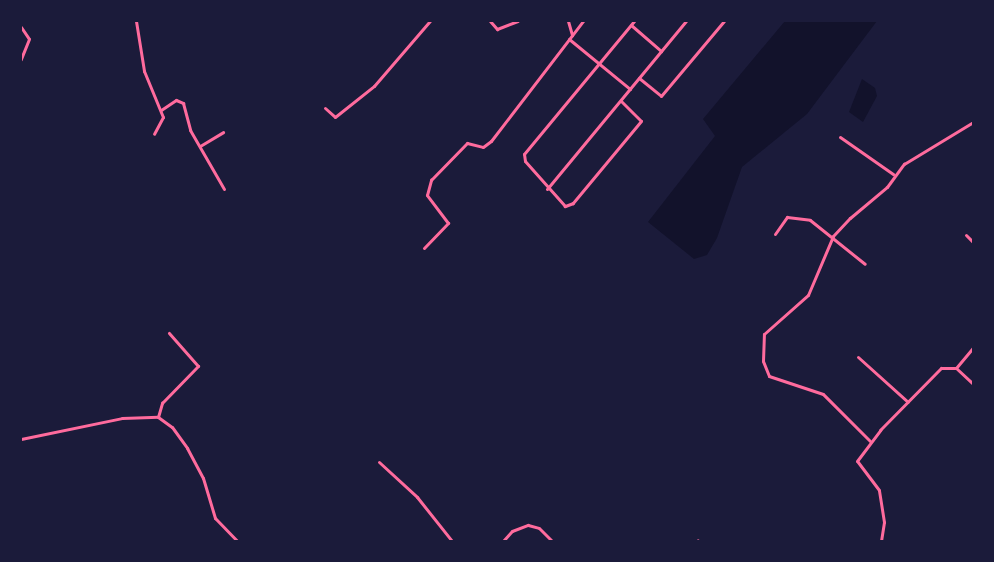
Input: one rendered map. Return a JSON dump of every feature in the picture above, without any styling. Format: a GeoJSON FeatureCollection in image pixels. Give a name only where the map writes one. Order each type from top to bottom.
{"type":"FeatureCollection","features":[{"type":"Feature","properties":{"kind":"street"},"geometry":{"type":"LineString","coordinates":[[136,21],[144,70],[161,110],[162,123],[154,134]]}},
{"type":"Feature","properties":{"kind":"street"},"geometry":{"type":"LineString","coordinates":[[325,108],[336,117],[374,86],[430,21]]}},
{"type":"Feature","properties":{"kind":"street"},"geometry":{"type":"LineString","coordinates":[[490,21],[497,29],[518,21]]}},
{"type":"Feature","properties":{"kind":"street"},"geometry":{"type":"LineString","coordinates":[[568,21],[570,37],[630,89]]}},
{"type":"Feature","properties":{"kind":"street"},"geometry":{"type":"LineString","coordinates":[[424,248],[448,223],[427,195],[431,180],[467,143],[483,147],[491,141],[583,21]]}},
{"type":"Feature","properties":{"kind":"street"},"geometry":{"type":"LineString","coordinates":[[621,101],[642,121],[573,203],[565,206],[547,189],[524,154],[634,21]]}},
{"type":"Feature","properties":{"kind":"street"},"geometry":{"type":"LineString","coordinates":[[547,189],[686,21]]}},
{"type":"Feature","properties":{"kind":"street"},"geometry":{"type":"LineString","coordinates":[[640,78],[661,96],[724,21]]}},
{"type":"Feature","properties":{"kind":"street"},"geometry":{"type":"LineString","coordinates":[[631,25],[661,50]]}},
{"type":"Feature","properties":{"kind":"street"},"geometry":{"type":"LineString","coordinates":[[21,27],[29,39],[21,59]]}},
{"type":"Feature","properties":{"kind":"street"},"geometry":{"type":"LineString","coordinates":[[161,110],[176,100],[183,103],[200,146],[224,189]]}},
{"type":"Feature","properties":{"kind":"street"},"geometry":{"type":"LineString","coordinates":[[870,441],[823,394],[774,379],[763,361],[764,334],[808,295],[834,236],[887,187],[893,174],[973,122]]}},
{"type":"Feature","properties":{"kind":"street"},"geometry":{"type":"LineString","coordinates":[[200,146],[223,132]]}},
{"type":"Feature","properties":{"kind":"street"},"geometry":{"type":"LineString","coordinates":[[840,137],[893,174]]}},
{"type":"Feature","properties":{"kind":"street"},"geometry":{"type":"LineString","coordinates":[[775,234],[789,217],[810,220],[834,236],[865,264]]}},
{"type":"Feature","properties":{"kind":"street"},"geometry":{"type":"LineString","coordinates":[[966,235],[973,242]]}},
{"type":"Feature","properties":{"kind":"street"},"geometry":{"type":"LineString","coordinates":[[158,417],[162,403],[198,366],[169,333]]}},
{"type":"Feature","properties":{"kind":"street"},"geometry":{"type":"LineString","coordinates":[[956,368],[973,348]]}},
{"type":"Feature","properties":{"kind":"street"},"geometry":{"type":"LineString","coordinates":[[858,357],[908,402]]}},
{"type":"Feature","properties":{"kind":"street"},"geometry":{"type":"LineString","coordinates":[[881,541],[884,522],[877,486],[857,466],[870,441],[941,368],[956,368],[973,384]]}},
{"type":"Feature","properties":{"kind":"street"},"geometry":{"type":"LineString","coordinates":[[21,439],[122,418],[158,417],[172,427],[187,448],[203,478],[215,518],[237,541]]}},
{"type":"Feature","properties":{"kind":"street"},"geometry":{"type":"LineString","coordinates":[[379,462],[417,497],[452,541]]}},
{"type":"Feature","properties":{"kind":"street"},"geometry":{"type":"LineString","coordinates":[[504,541],[512,531],[528,525],[539,528],[552,541]]}},
{"type":"Feature","properties":{"kind":"shaded area"},"geometry":{"type":"Polygon","coordinates":[[[785,21],[877,21],[807,114],[742,167],[717,238],[707,255],[694,259],[648,222],[715,136],[703,119],[785,21]]]}},
{"type":"Feature","properties":{"kind":"shaded area"},"geometry":{"type":"Polygon","coordinates":[[[862,79],[875,88],[877,96],[863,122],[849,112],[862,79]]]}}]}
